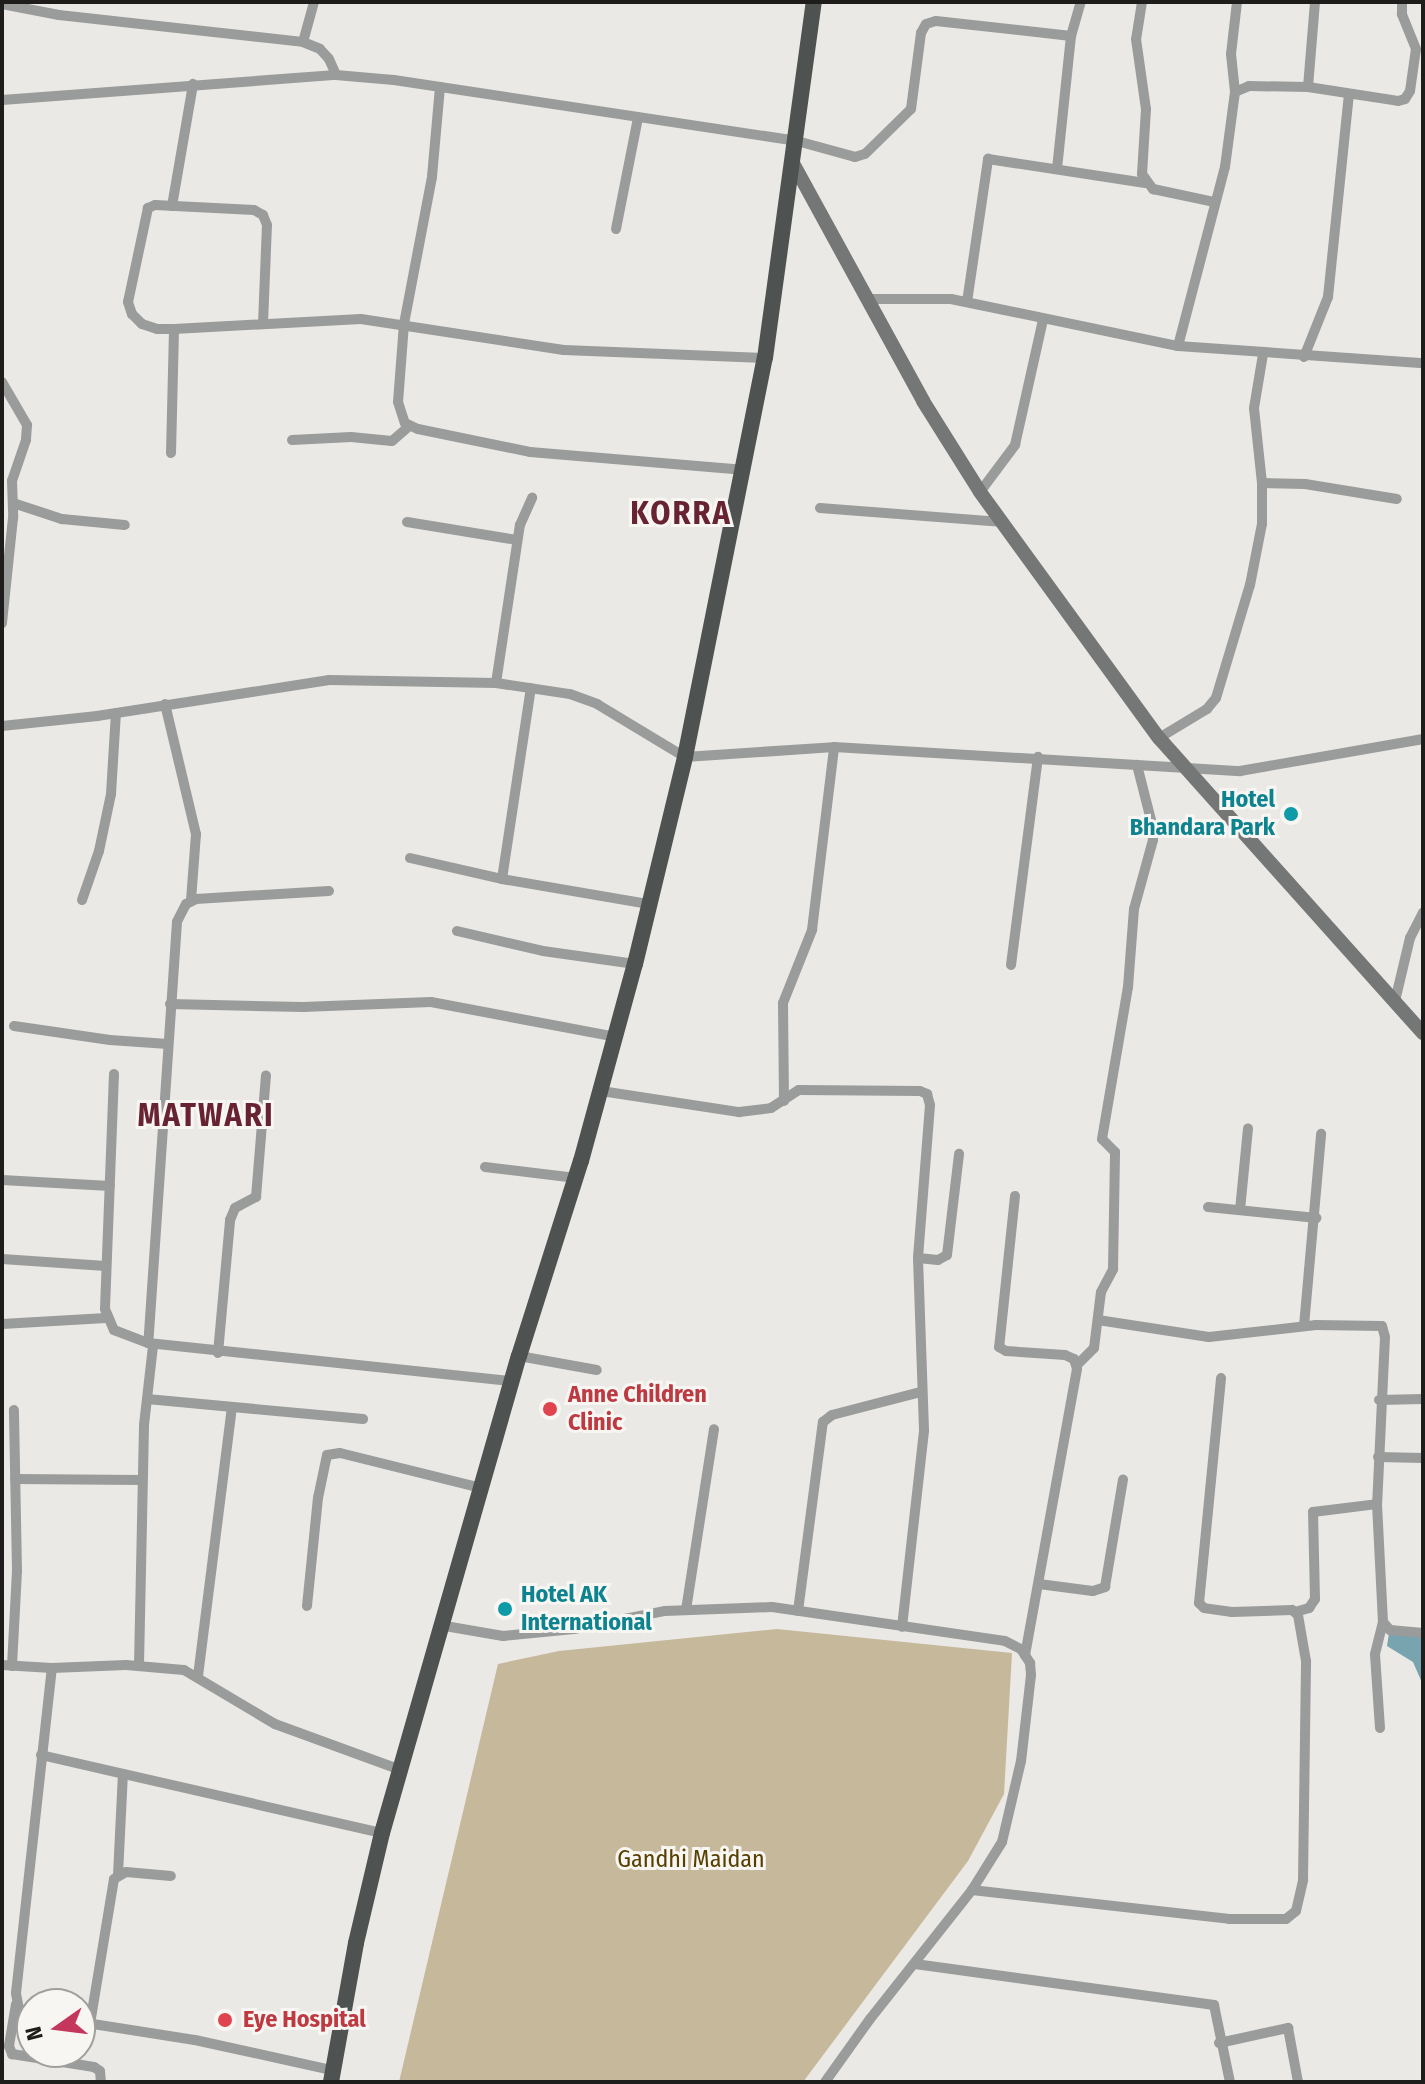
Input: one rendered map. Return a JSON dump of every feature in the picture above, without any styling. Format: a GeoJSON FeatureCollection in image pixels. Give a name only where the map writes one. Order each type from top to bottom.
{"type":"FeatureCollection","features":[{"type":"Feature","properties":{"kind":"highway"},"geometry":{"type":"LineString","coordinates":[[332,2076],[382,1833],[445,1626],[519,1356],[601,1091],[685,757],[745,470],[765,358],[794,165],[814,2]]}},
{"type":"Feature","properties":{"kind":"main road"},"geometry":{"type":"LineString","coordinates":[[794,165],[923,401],[980,492],[1159,738],[1423,1033]]}},
{"type":"Feature","properties":{"kind":"street"},"geometry":{"type":"LineString","coordinates":[[303,42],[314,2]]}},
{"type":"Feature","properties":{"kind":"street"},"geometry":{"type":"LineString","coordinates":[[1057,169],[1071,36],[1081,2]]}},
{"type":"Feature","properties":{"kind":"street"},"geometry":{"type":"LineString","coordinates":[[1142,2],[1136,52],[1146,109],[1142,174],[1145,183]]}},
{"type":"Feature","properties":{"kind":"street"},"geometry":{"type":"LineString","coordinates":[[1178,346],[1227,154],[1235,92],[1231,54],[1237,2]]}},
{"type":"Feature","properties":{"kind":"street"},"geometry":{"type":"LineString","coordinates":[[1308,87],[1315,2]]}},
{"type":"Feature","properties":{"kind":"street"},"geometry":{"type":"LineString","coordinates":[[1235,92],[1249,86],[1308,87],[1398,101],[1405,99],[1410,91],[1416,49],[1402,14],[1402,2]]}},
{"type":"Feature","properties":{"kind":"street"},"geometry":{"type":"LineString","coordinates":[[2,4],[59,15],[303,42],[320,49],[336,75]]}},
{"type":"Feature","properties":{"kind":"street"},"geometry":{"type":"LineString","coordinates":[[2,100],[336,75],[440,87],[797,141],[855,157],[865,154],[911,109],[921,33],[926,24],[936,21],[1071,36]]}},
{"type":"Feature","properties":{"kind":"street"},"geometry":{"type":"LineString","coordinates":[[172,206],[193,84]]}},
{"type":"Feature","properties":{"kind":"street"},"geometry":{"type":"LineString","coordinates":[[440,87],[432,177],[404,324],[398,402],[401,417],[409,426],[530,452],[745,470]]}},
{"type":"Feature","properties":{"kind":"street"},"geometry":{"type":"LineString","coordinates":[[1304,357],[1328,297],[1349,94]]}},
{"type":"Feature","properties":{"kind":"street"},"geometry":{"type":"LineString","coordinates":[[616,229],[638,118]]}},
{"type":"Feature","properties":{"kind":"street"},"geometry":{"type":"LineString","coordinates":[[967,302],[988,159],[1145,183],[1153,189],[1214,202]]}},
{"type":"Feature","properties":{"kind":"street"},"geometry":{"type":"LineString","coordinates":[[263,324],[267,225],[263,215],[254,210],[155,205],[144,216],[128,302],[132,314],[142,324],[174,329],[361,319],[564,350],[765,358]]}},
{"type":"Feature","properties":{"kind":"street"},"geometry":{"type":"LineString","coordinates":[[867,299],[932,298],[967,302],[1178,346],[1423,363]]}},
{"type":"Feature","properties":{"kind":"street"},"geometry":{"type":"LineString","coordinates":[[980,492],[1015,445],[1043,320]]}},
{"type":"Feature","properties":{"kind":"street"},"geometry":{"type":"LineString","coordinates":[[171,453],[174,329]]}},
{"type":"Feature","properties":{"kind":"street"},"geometry":{"type":"LineString","coordinates":[[1159,738],[1207,709],[1220,691],[1256,559],[1262,524],[1262,483],[1254,408],[1263,354]]}},
{"type":"Feature","properties":{"kind":"street"},"geometry":{"type":"LineString","coordinates":[[2,382],[27,425],[26,440],[12,481],[13,503],[2,623]]}},
{"type":"Feature","properties":{"kind":"street"},"geometry":{"type":"LineString","coordinates":[[292,440],[351,437],[392,441],[409,426]]}},
{"type":"Feature","properties":{"kind":"street"},"geometry":{"type":"LineString","coordinates":[[1262,483],[1291,482],[1397,499]]}},
{"type":"Feature","properties":{"kind":"street"},"geometry":{"type":"LineString","coordinates":[[496,683],[517,540],[532,498]]}},
{"type":"Feature","properties":{"kind":"street"},"geometry":{"type":"LineString","coordinates":[[13,503],[62,519],[125,525]]}},
{"type":"Feature","properties":{"kind":"street"},"geometry":{"type":"LineString","coordinates":[[820,508],[1003,522]]}},
{"type":"Feature","properties":{"kind":"street"},"geometry":{"type":"LineString","coordinates":[[407,522],[517,540]]}},
{"type":"Feature","properties":{"kind":"street"},"geometry":{"type":"LineString","coordinates":[[2,726],[116,713],[329,680],[496,683],[570,694],[597,704],[685,757],[834,747],[1038,757],[1190,770],[1258,770],[1423,739]]}},
{"type":"Feature","properties":{"kind":"street"},"geometry":{"type":"LineString","coordinates":[[502,879],[531,688]]}},
{"type":"Feature","properties":{"kind":"street"},"geometry":{"type":"LineString","coordinates":[[139,1665],[142,1480],[173,939],[182,910],[191,901],[196,834],[165,704]]}},
{"type":"Feature","properties":{"kind":"street"},"geometry":{"type":"LineString","coordinates":[[82,900],[99,851],[111,794],[116,713]]}},
{"type":"Feature","properties":{"kind":"street"},"geometry":{"type":"LineString","coordinates":[[784,1101],[783,1003],[814,917],[834,747]]}},
{"type":"Feature","properties":{"kind":"street"},"geometry":{"type":"LineString","coordinates":[[1011,965],[1038,757]]}},
{"type":"Feature","properties":{"kind":"street"},"geometry":{"type":"LineString","coordinates":[[1025,1655],[1077,1365],[1093,1351],[1101,1292],[1113,1269],[1115,1152],[1102,1139],[1126,1001],[1134,909],[1153,840],[1137,765]]}},
{"type":"Feature","properties":{"kind":"street"},"geometry":{"type":"LineString","coordinates":[[410,858],[502,879],[649,904]]}},
{"type":"Feature","properties":{"kind":"street"},"geometry":{"type":"LineString","coordinates":[[191,901],[329,891]]}},
{"type":"Feature","properties":{"kind":"street"},"geometry":{"type":"LineString","coordinates":[[1395,1001],[1410,938],[1423,912]]}},
{"type":"Feature","properties":{"kind":"street"},"geometry":{"type":"LineString","coordinates":[[457,931],[543,951],[635,964]]}},
{"type":"Feature","properties":{"kind":"street"},"geometry":{"type":"LineString","coordinates":[[170,1004],[303,1007],[431,1002],[616,1037]]}},
{"type":"Feature","properties":{"kind":"street"},"geometry":{"type":"LineString","coordinates":[[14,1026],[120,1042],[168,1044]]}},
{"type":"Feature","properties":{"kind":"street"},"geometry":{"type":"LineString","coordinates":[[114,1074],[106,1266],[106,1318],[114,1330],[150,1345],[512,1381]]}},
{"type":"Feature","properties":{"kind":"street"},"geometry":{"type":"LineString","coordinates":[[218,1353],[230,1220],[235,1208],[256,1197],[266,1075]]}},
{"type":"Feature","properties":{"kind":"street"},"geometry":{"type":"LineString","coordinates":[[601,1091],[739,1112],[763,1110],[799,1090],[920,1091],[927,1094],[930,1105],[918,1258],[924,1431],[902,1627]]}},
{"type":"Feature","properties":{"kind":"street"},"geometry":{"type":"LineString","coordinates":[[1240,1210],[1248,1128]]}},
{"type":"Feature","properties":{"kind":"street"},"geometry":{"type":"LineString","coordinates":[[1304,1326],[1316,1218],[1321,1134]]}},
{"type":"Feature","properties":{"kind":"street"},"geometry":{"type":"LineString","coordinates":[[918,1258],[938,1260],[947,1255],[959,1154]]}},
{"type":"Feature","properties":{"kind":"street"},"geometry":{"type":"LineString","coordinates":[[485,1167],[576,1178]]}},
{"type":"Feature","properties":{"kind":"street"},"geometry":{"type":"LineString","coordinates":[[2,1180],[110,1186]]}},
{"type":"Feature","properties":{"kind":"street"},"geometry":{"type":"LineString","coordinates":[[1015,1196],[999,1347],[1006,1351],[1065,1355],[1077,1365]]}},
{"type":"Feature","properties":{"kind":"street"},"geometry":{"type":"LineString","coordinates":[[1208,1207],[1316,1218]]}},
{"type":"Feature","properties":{"kind":"street"},"geometry":{"type":"LineString","coordinates":[[2,1259],[106,1266]]}},
{"type":"Feature","properties":{"kind":"street"},"geometry":{"type":"LineString","coordinates":[[2,1324],[106,1318]]}},
{"type":"Feature","properties":{"kind":"street"},"geometry":{"type":"LineString","coordinates":[[1098,1320],[1209,1337],[1304,1326],[1382,1326],[1385,1337],[1379,1400],[1377,1504],[1383,1622],[1375,1654],[1380,1728]]}},
{"type":"Feature","properties":{"kind":"street"},"geometry":{"type":"LineString","coordinates":[[519,1356],[597,1370]]}},
{"type":"Feature","properties":{"kind":"street"},"geometry":{"type":"LineString","coordinates":[[1221,1378],[1199,1604],[1232,1612],[1295,1612],[1309,1608],[1315,1599],[1313,1512],[1377,1504]]}},
{"type":"Feature","properties":{"kind":"street"},"geometry":{"type":"LineString","coordinates":[[798,1611],[823,1422],[832,1415],[921,1392]]}},
{"type":"Feature","properties":{"kind":"street"},"geometry":{"type":"LineString","coordinates":[[147,1399],[363,1419]]}},
{"type":"Feature","properties":{"kind":"street"},"geometry":{"type":"LineString","coordinates":[[1379,1400],[1423,1399]]}},
{"type":"Feature","properties":{"kind":"street"},"geometry":{"type":"LineString","coordinates":[[198,1676],[232,1407]]}},
{"type":"Feature","properties":{"kind":"street"},"geometry":{"type":"LineString","coordinates":[[14,1410],[16,1602],[7,1665],[52,1668],[139,1665],[184,1670],[275,1724],[401,1770]]}},
{"type":"Feature","properties":{"kind":"street"},"geometry":{"type":"LineString","coordinates":[[686,1610],[714,1429]]}},
{"type":"Feature","properties":{"kind":"street"},"geometry":{"type":"LineString","coordinates":[[307,1606],[318,1498],[327,1455],[340,1453],[481,1488]]}},
{"type":"Feature","properties":{"kind":"street"},"geometry":{"type":"LineString","coordinates":[[1378,1457],[1423,1458]]}},
{"type":"Feature","properties":{"kind":"street"},"geometry":{"type":"LineString","coordinates":[[15,1479],[142,1480]]}},
{"type":"Feature","properties":{"kind":"street"},"geometry":{"type":"LineString","coordinates":[[1039,1584],[1093,1591],[1105,1587],[1123,1480]]}},
{"type":"Feature","properties":{"kind":"street"},"geometry":{"type":"LineString","coordinates":[[445,1626],[503,1636],[574,1629],[665,1611],[772,1607],[1005,1641],[1015,1644],[1025,1655],[1031,1675],[1021,1761],[1002,1842],[972,1890],[825,2082]]}},
{"type":"Feature","properties":{"kind":"street"},"geometry":{"type":"LineString","coordinates":[[972,1890],[1229,1919],[1292,1916],[1303,1880],[1306,1661],[1295,1612]]}},
{"type":"Feature","properties":{"kind":"street"},"geometry":{"type":"LineString","coordinates":[[1383,1622],[1390,1630],[1423,1633]]}},
{"type":"Feature","properties":{"kind":"street"},"geometry":{"type":"LineString","coordinates":[[18,1988],[52,1668]]}},
{"type":"Feature","properties":{"kind":"street"},"geometry":{"type":"LineString","coordinates":[[41,1755],[382,1833]]}},
{"type":"Feature","properties":{"kind":"street"},"geometry":{"type":"LineString","coordinates":[[92,1988],[113,1886],[118,1875],[123,1774]]}},
{"type":"Feature","properties":{"kind":"street"},"geometry":{"type":"LineString","coordinates":[[118,1875],[133,1871],[171,1876]]}},
{"type":"Feature","properties":{"kind":"street"},"geometry":{"type":"LineString","coordinates":[[915,1964],[1214,2005],[1219,2043],[1230,2082]]}},
{"type":"Feature","properties":{"kind":"street"},"geometry":{"type":"LineString","coordinates":[[16,2004],[9,2046],[12,2054],[16,2055]]}},
{"type":"Feature","properties":{"kind":"street"},"geometry":{"type":"LineString","coordinates":[[96,2025],[195,2040],[332,2076]]}},
{"type":"Feature","properties":{"kind":"street"},"geometry":{"type":"LineString","coordinates":[[1219,2043],[1288,2028],[1298,2082]]}},
{"type":"Feature","properties":{"kind":"green space","name":"Gandhi Maidan"},"geometry":{"type":"Polygon","coordinates":[[[777,1629],[1012,1653],[1004,1794],[968,1861],[803,2082],[399,2082],[498,1664],[559,1651],[777,1629]]]}},
{"type":"Feature","properties":{"kind":"water"},"geometry":{"type":"Polygon","coordinates":[[[1389,1633],[1423,1637],[1423,1685],[1413,1662],[1387,1646],[1389,1633]]]}},
{"type":"Feature","properties":{"kind":"place","name":"Hotel Bhandara Park"},"geometry":{"type":"Point","coordinates":[1291,814]}},
{"type":"Feature","properties":{"kind":"place","name":"Anne Children Clinic"},"geometry":{"type":"Point","coordinates":[550,1409]}},
{"type":"Feature","properties":{"kind":"place","name":"Hotel AK International"},"geometry":{"type":"Point","coordinates":[505,1609]}},
{"type":"Feature","properties":{"kind":"place","name":"Eye Hospital"},"geometry":{"type":"Point","coordinates":[225,2020]}},
{"type":"Feature","properties":{"kind":"district","name":"KORRA"},"geometry":{"type":"Point","coordinates":[681,513]}},
{"type":"Feature","properties":{"kind":"district","name":"MATWARI"},"geometry":{"type":"Point","coordinates":[206,1115]}}]}
